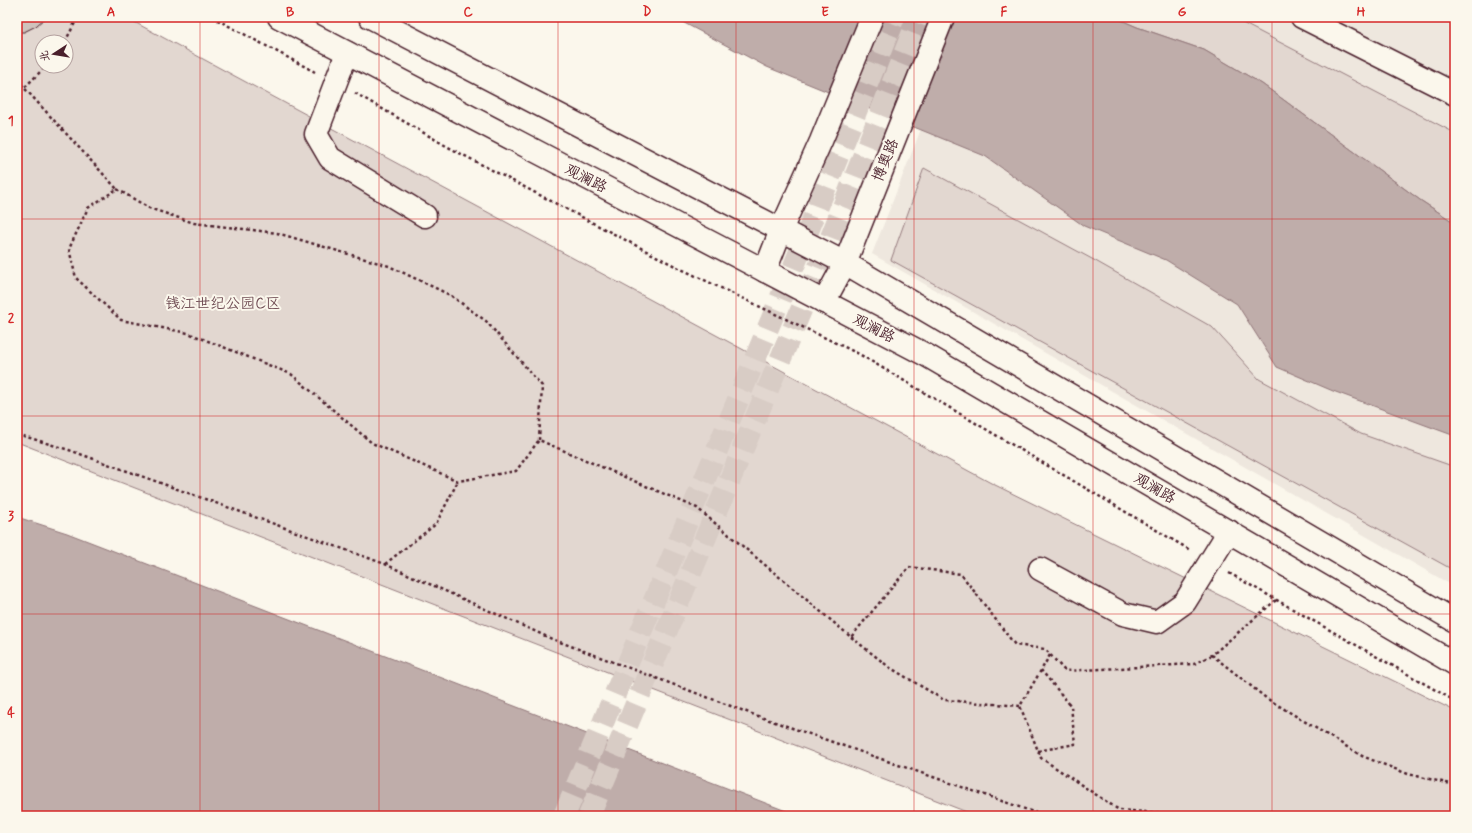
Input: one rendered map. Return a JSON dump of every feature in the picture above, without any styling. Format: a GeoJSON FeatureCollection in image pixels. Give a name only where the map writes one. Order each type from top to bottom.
{"type":"FeatureCollection","features":[{"type":"Feature","properties":{"kind":"main road","name":"观澜路"},"geometry":{"type":"LineString","coordinates":[[279,17],[926,355],[1455,664]]}},
{"type":"Feature","properties":{"kind":"main road"},"geometry":{"type":"LineString","coordinates":[[370,17],[845,263],[1455,621]]}},
{"type":"Feature","properties":{"kind":"main road"},"geometry":{"type":"LineString","coordinates":[[765,271],[872,17]]}},
{"type":"Feature","properties":{"kind":"main road","name":"博奥路"},"geometry":{"type":"LineString","coordinates":[[824,302],[845,263],[943,17]]}},
{"type":"Feature","properties":{"kind":"main road"},"geometry":{"type":"LineString","coordinates":[[1302,17],[1455,94]]}},
{"type":"Feature","properties":{"kind":"main road"},"geometry":{"type":"LineString","coordinates":[[347,53],[316,134],[330,158],[425,216]]}},
{"type":"Feature","properties":{"kind":"main road"},"geometry":{"type":"LineString","coordinates":[[1040,569],[1123,614],[1157,622],[1185,602],[1229,531]]}},
{"type":"Feature","properties":{"kind":"path"},"geometry":{"type":"LineString","coordinates":[[69,34],[78,17]]}},
{"type":"Feature","properties":{"kind":"path"},"geometry":{"type":"LineString","coordinates":[[212,17],[369,100],[448,147],[670,264],[859,354],[1210,562],[1455,701]]}},
{"type":"Feature","properties":{"kind":"path"},"geometry":{"type":"LineString","coordinates":[[25,87],[38,74]]}},
{"type":"Feature","properties":{"kind":"path"},"geometry":{"type":"LineString","coordinates":[[17,80],[117,189],[149,208],[194,223],[277,233],[389,266],[450,295],[486,321],[542,386],[539,440],[516,471],[458,481],[372,443],[291,374],[188,333],[121,320],[76,278],[69,249],[88,208],[117,189]]}},
{"type":"Feature","properties":{"kind":"path"},"geometry":{"type":"LineString","coordinates":[[17,434],[69,450],[385,564],[552,638],[752,714],[1044,816]]}},
{"type":"Feature","properties":{"kind":"path"},"geometry":{"type":"LineString","coordinates":[[539,440],[698,508],[851,637],[889,667],[944,700],[1020,706]]}},
{"type":"Feature","properties":{"kind":"path"},"geometry":{"type":"LineString","coordinates":[[385,564],[436,524],[458,481]]}},
{"type":"Feature","properties":{"kind":"path"},"geometry":{"type":"LineString","coordinates":[[851,637],[909,567],[962,574],[1015,645],[1045,649],[1065,672],[1194,664],[1212,655],[1276,600]]}},
{"type":"Feature","properties":{"kind":"path"},"geometry":{"type":"LineString","coordinates":[[1020,706],[1050,655]]}},
{"type":"Feature","properties":{"kind":"path"},"geometry":{"type":"LineString","coordinates":[[1212,655],[1266,698],[1362,756],[1408,774],[1455,785]]}},
{"type":"Feature","properties":{"kind":"path"},"geometry":{"type":"LineString","coordinates":[[1038,751],[1075,744],[1071,706],[1041,670]]}},
{"type":"Feature","properties":{"kind":"path"},"geometry":{"type":"LineString","coordinates":[[1020,706],[1040,758],[1119,810],[1198,816]]}},
{"type":"Feature","properties":{"kind":"shaded area"},"geometry":{"type":"Polygon","coordinates":[[[673,17],[1114,17],[1137,27],[1204,50],[1262,84],[1420,200],[1455,223],[1455,436],[1333,391],[1277,367],[1237,304],[1166,260],[1084,226],[985,156],[767,67],[673,17]]]}},
{"type":"Feature","properties":{"kind":"shaded area"},"geometry":{"type":"Polygon","coordinates":[[[965,17],[1455,17],[1455,587],[872,254],[965,17]]]}},
{"type":"Feature","properties":{"kind":"shaded area"},"geometry":{"type":"Polygon","coordinates":[[[17,517],[67,533],[799,816],[17,816],[17,517]]]}},
{"type":"Feature","properties":{"kind":"green space","name":"钱江世纪公园C区"},"geometry":{"type":"Polygon","coordinates":[[[17,17],[125,17],[991,483],[1455,711],[1455,816],[977,816],[17,442],[17,17]]]}},
{"type":"Feature","properties":{"kind":"green space"},"geometry":{"type":"Polygon","coordinates":[[[1114,17],[1231,17],[1455,133],[1455,223],[1420,200],[1262,84],[1204,50],[1137,27],[1114,17]]]}},
{"type":"Feature","properties":{"kind":"green space"},"geometry":{"type":"Polygon","coordinates":[[[924,168],[1092,259],[1212,327],[1259,379],[1361,434],[1455,467],[1455,571],[891,260],[924,168]]]}},
{"type":"Feature","properties":{"kind":"building"},"geometry":{"type":"Polygon","coordinates":[[[17,17],[46,17],[36,26],[24,32],[17,32],[17,17]]]}},
{"type":"Feature","properties":{"kind":"tunnel"},"geometry":{"type":"LineString","coordinates":[[564,816],[796,261],[894,17]]}},
{"type":"Feature","properties":{"kind":"tunnel"},"geometry":{"type":"LineString","coordinates":[[589,816],[817,272],[919,17]]}}]}
